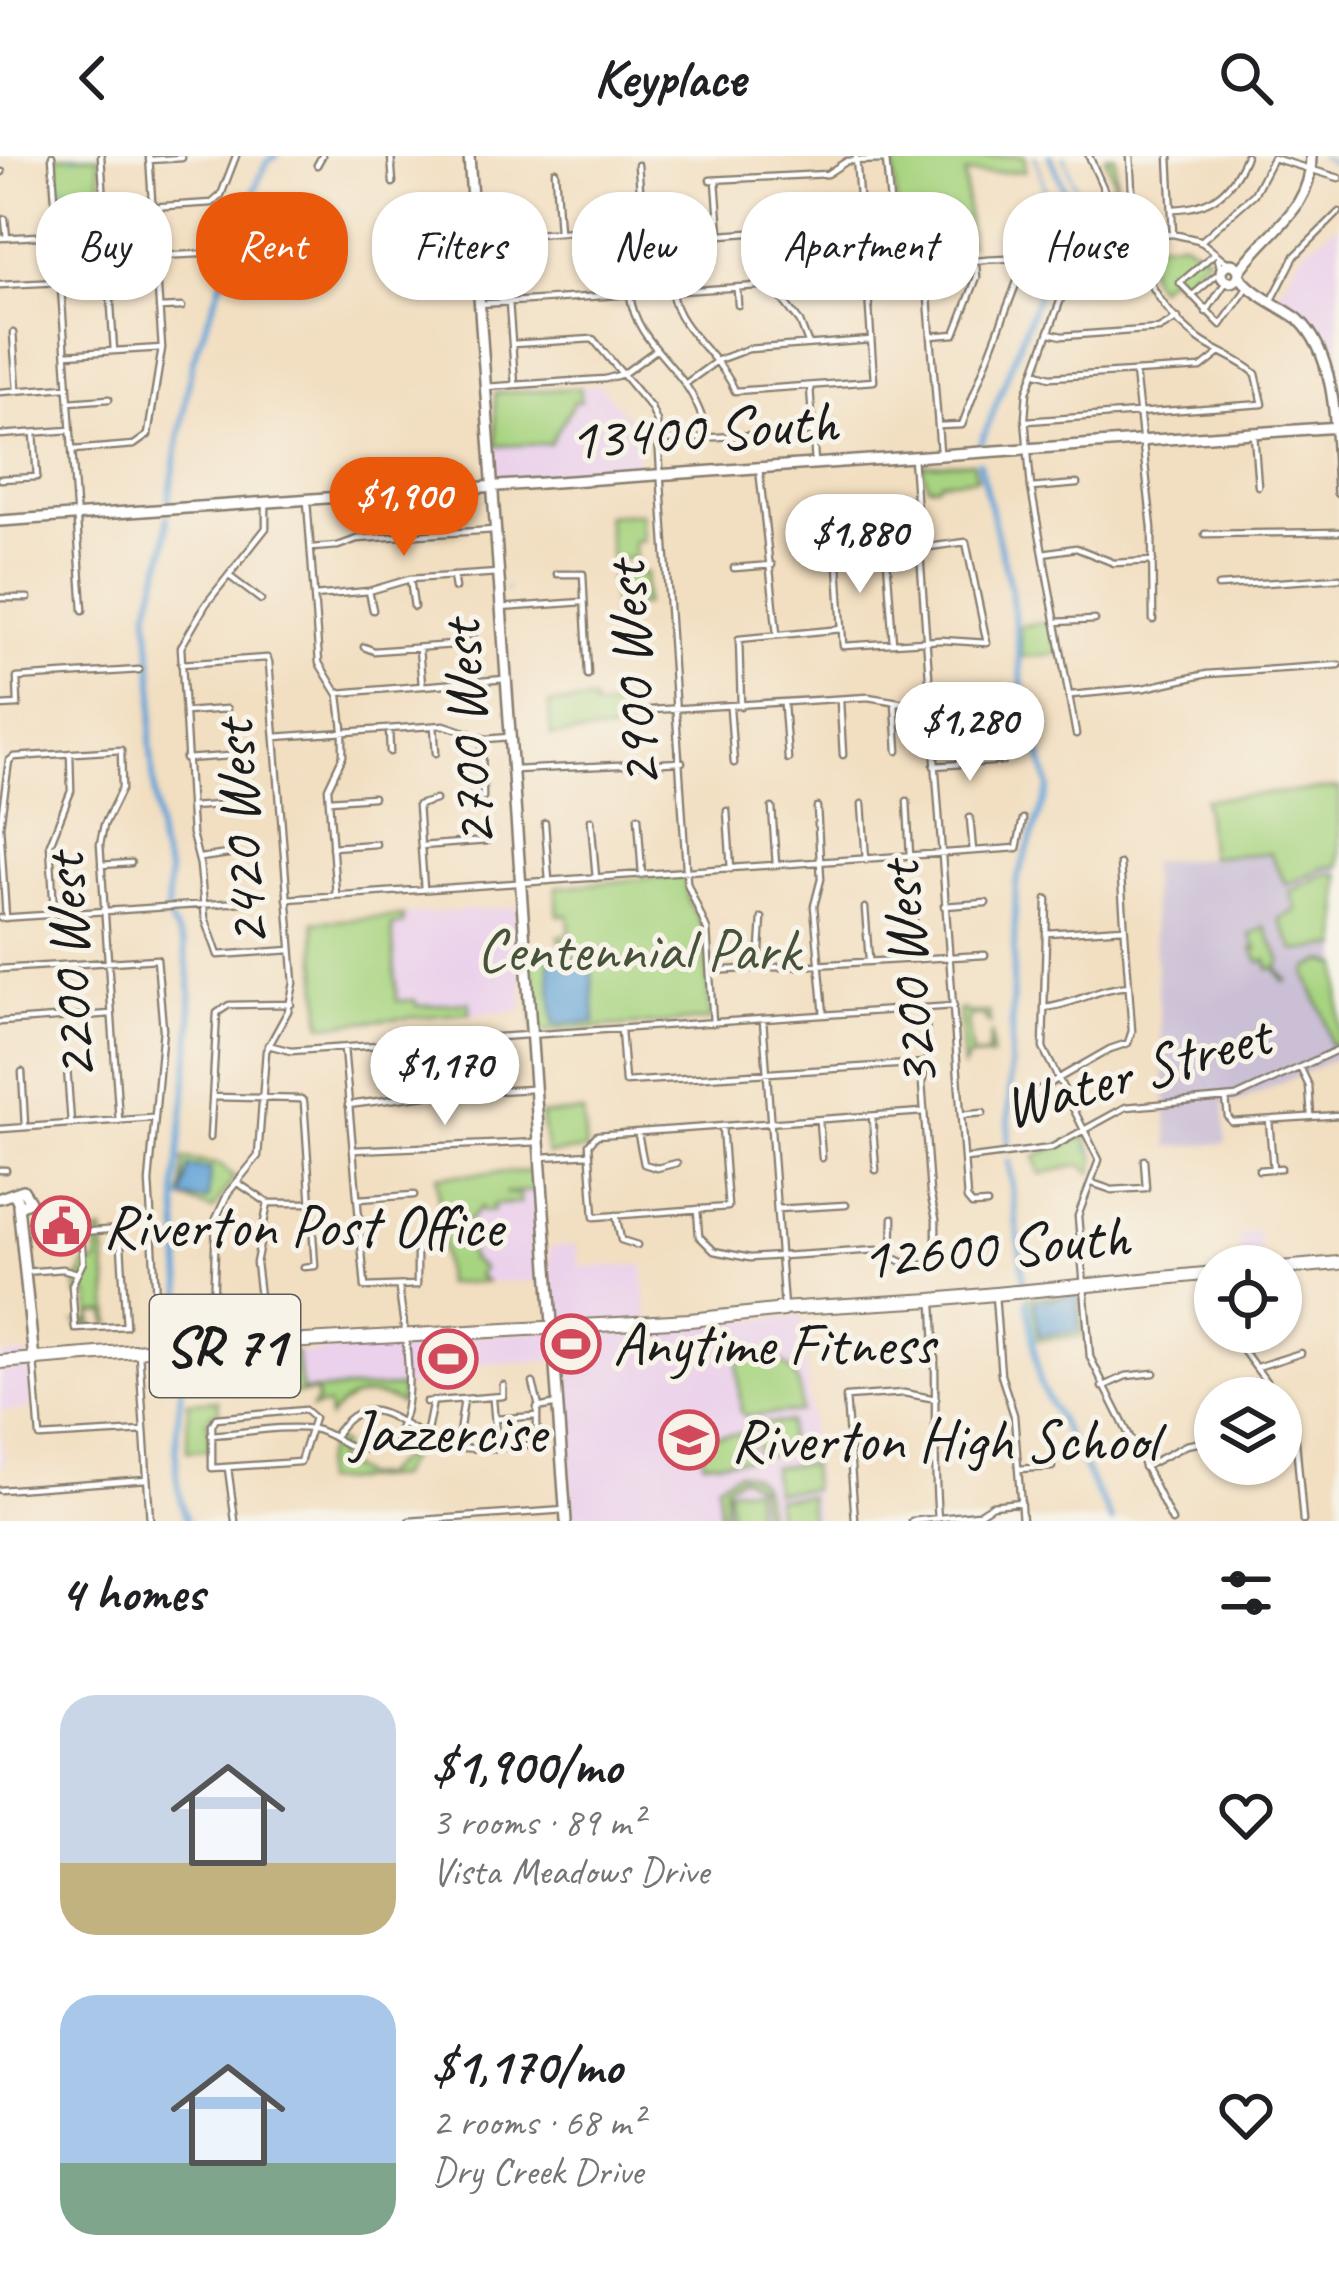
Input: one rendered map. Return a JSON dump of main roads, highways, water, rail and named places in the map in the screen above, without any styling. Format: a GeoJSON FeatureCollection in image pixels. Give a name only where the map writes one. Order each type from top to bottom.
{"type":"FeatureCollection","features":[{"type":"Feature","properties":{"kind":"main road","name":"2700 West"},"geometry":{"type":"LineString","coordinates":[[469,156],[566,1515]]}},
{"type":"Feature","properties":{"kind":"main road"},"geometry":{"type":"LineString","coordinates":[[1226,270],[1252,255],[1296,211],[1311,171],[1311,156]]}},
{"type":"Feature","properties":{"kind":"main road"},"geometry":{"type":"LineString","coordinates":[[1252,255],[1244,279],[1314,336],[1330,377],[1339,492]]}},
{"type":"Feature","properties":{"kind":"main road"},"geometry":{"type":"LineString","coordinates":[[1226,270],[1245,290],[1271,300]]}},
{"type":"Feature","properties":{"kind":"main road"},"geometry":{"type":"LineString","coordinates":[[1226,270],[1271,300]]}},
{"type":"Feature","properties":{"kind":"main road","name":"13400 South"},"geometry":{"type":"LineString","coordinates":[[0,521],[1337,427]]}},
{"type":"Feature","properties":{"kind":"main road"},"geometry":{"type":"LineString","coordinates":[[0,1200],[18,1202],[34,1360]]}},
{"type":"Feature","properties":{"kind":"main road"},"geometry":{"type":"LineString","coordinates":[[1302,1267],[1339,1266]]}},
{"type":"Feature","properties":{"kind":"main road","name":"12600 South"},"geometry":{"type":"LineString","coordinates":[[552,1325],[652,1322],[1194,1275]]}},
{"type":"Feature","properties":{"kind":"main road","name":"12600 South"},"geometry":{"type":"LineString","coordinates":[[0,1362],[784,1310]]}},
{"type":"Feature","properties":{"kind":"main road"},"geometry":{"type":"LineString","coordinates":[[652,1322],[687,1314]]}},
{"type":"Feature","properties":{"kind":"water"},"geometry":{"type":"Polygon","coordinates":[[[591,959],[595,1022],[554,1025],[549,962],[591,959]]]}},
{"type":"Feature","properties":{"kind":"water"},"geometry":{"type":"Polygon","coordinates":[[[189,1167],[210,1169],[208,1200],[182,1199],[189,1167]]]}},
{"type":"Feature","properties":{"kind":"water"},"geometry":{"type":"Polygon","coordinates":[[[1077,1296],[1079,1331],[1039,1335],[1034,1301],[1077,1296]]]}},
{"type":"Feature","properties":{"kind":"waterway"},"geometry":{"type":"LineString","coordinates":[[168,504],[192,363],[258,181],[268,161],[277,156]]}},
{"type":"Feature","properties":{"kind":"waterway"},"geometry":{"type":"LineString","coordinates":[[901,156],[914,156]]}},
{"type":"Feature","properties":{"kind":"waterway"},"geometry":{"type":"LineString","coordinates":[[1035,156],[1046,192]]}},
{"type":"Feature","properties":{"kind":"waterway"},"geometry":{"type":"LineString","coordinates":[[1050,156],[1065,192]]}},
{"type":"Feature","properties":{"kind":"waterway"},"geometry":{"type":"LineString","coordinates":[[1064,156],[1078,192]]}},
{"type":"Feature","properties":{"kind":"waterway"},"geometry":{"type":"LineString","coordinates":[[1320,156],[1339,168]]}},
{"type":"Feature","properties":{"kind":"waterway"},"geometry":{"type":"LineString","coordinates":[[981,444],[1036,300]]}},
{"type":"Feature","properties":{"kind":"waterway"},"geometry":{"type":"LineString","coordinates":[[979,462],[1011,590],[1022,683],[1049,788],[1016,883],[1008,1150]]}},
{"type":"Feature","properties":{"kind":"waterway"},"geometry":{"type":"LineString","coordinates":[[167,517],[166,545],[148,613],[154,697],[150,742],[159,843],[169,873],[167,916],[184,945],[190,982],[192,1027],[176,1185],[185,1338]]}},
{"type":"Feature","properties":{"kind":"waterway"},"geometry":{"type":"LineString","coordinates":[[1009,1162],[1024,1282]]}},
{"type":"Feature","properties":{"kind":"waterway"},"geometry":{"type":"LineString","coordinates":[[177,1199],[182,1198]]}},
{"type":"Feature","properties":{"kind":"waterway"},"geometry":{"type":"LineString","coordinates":[[1027,1300],[1040,1384],[1112,1521]]}},
{"type":"Feature","properties":{"kind":"waterway"},"geometry":{"type":"LineString","coordinates":[[186,1358],[176,1461],[187,1521]]}},
{"type":"Feature","properties":{"kind":"place","name":"Riverton Post Office"},"geometry":{"type":"Point","coordinates":[61,1226]}},
{"type":"Feature","properties":{"kind":"place","name":"Anytime Fitness"},"geometry":{"type":"Point","coordinates":[571,1344]}},
{"type":"Feature","properties":{"kind":"place","name":"Jazzercise"},"geometry":{"type":"Point","coordinates":[448,1359]}},
{"type":"Feature","properties":{"kind":"place","name":"Riverton High School"},"geometry":{"type":"Point","coordinates":[689,1440]}},
{"type":"Feature","properties":{"kind":"park label","name":"Centennial Park"},"geometry":{"type":"Point","coordinates":[638,950]}}]}
